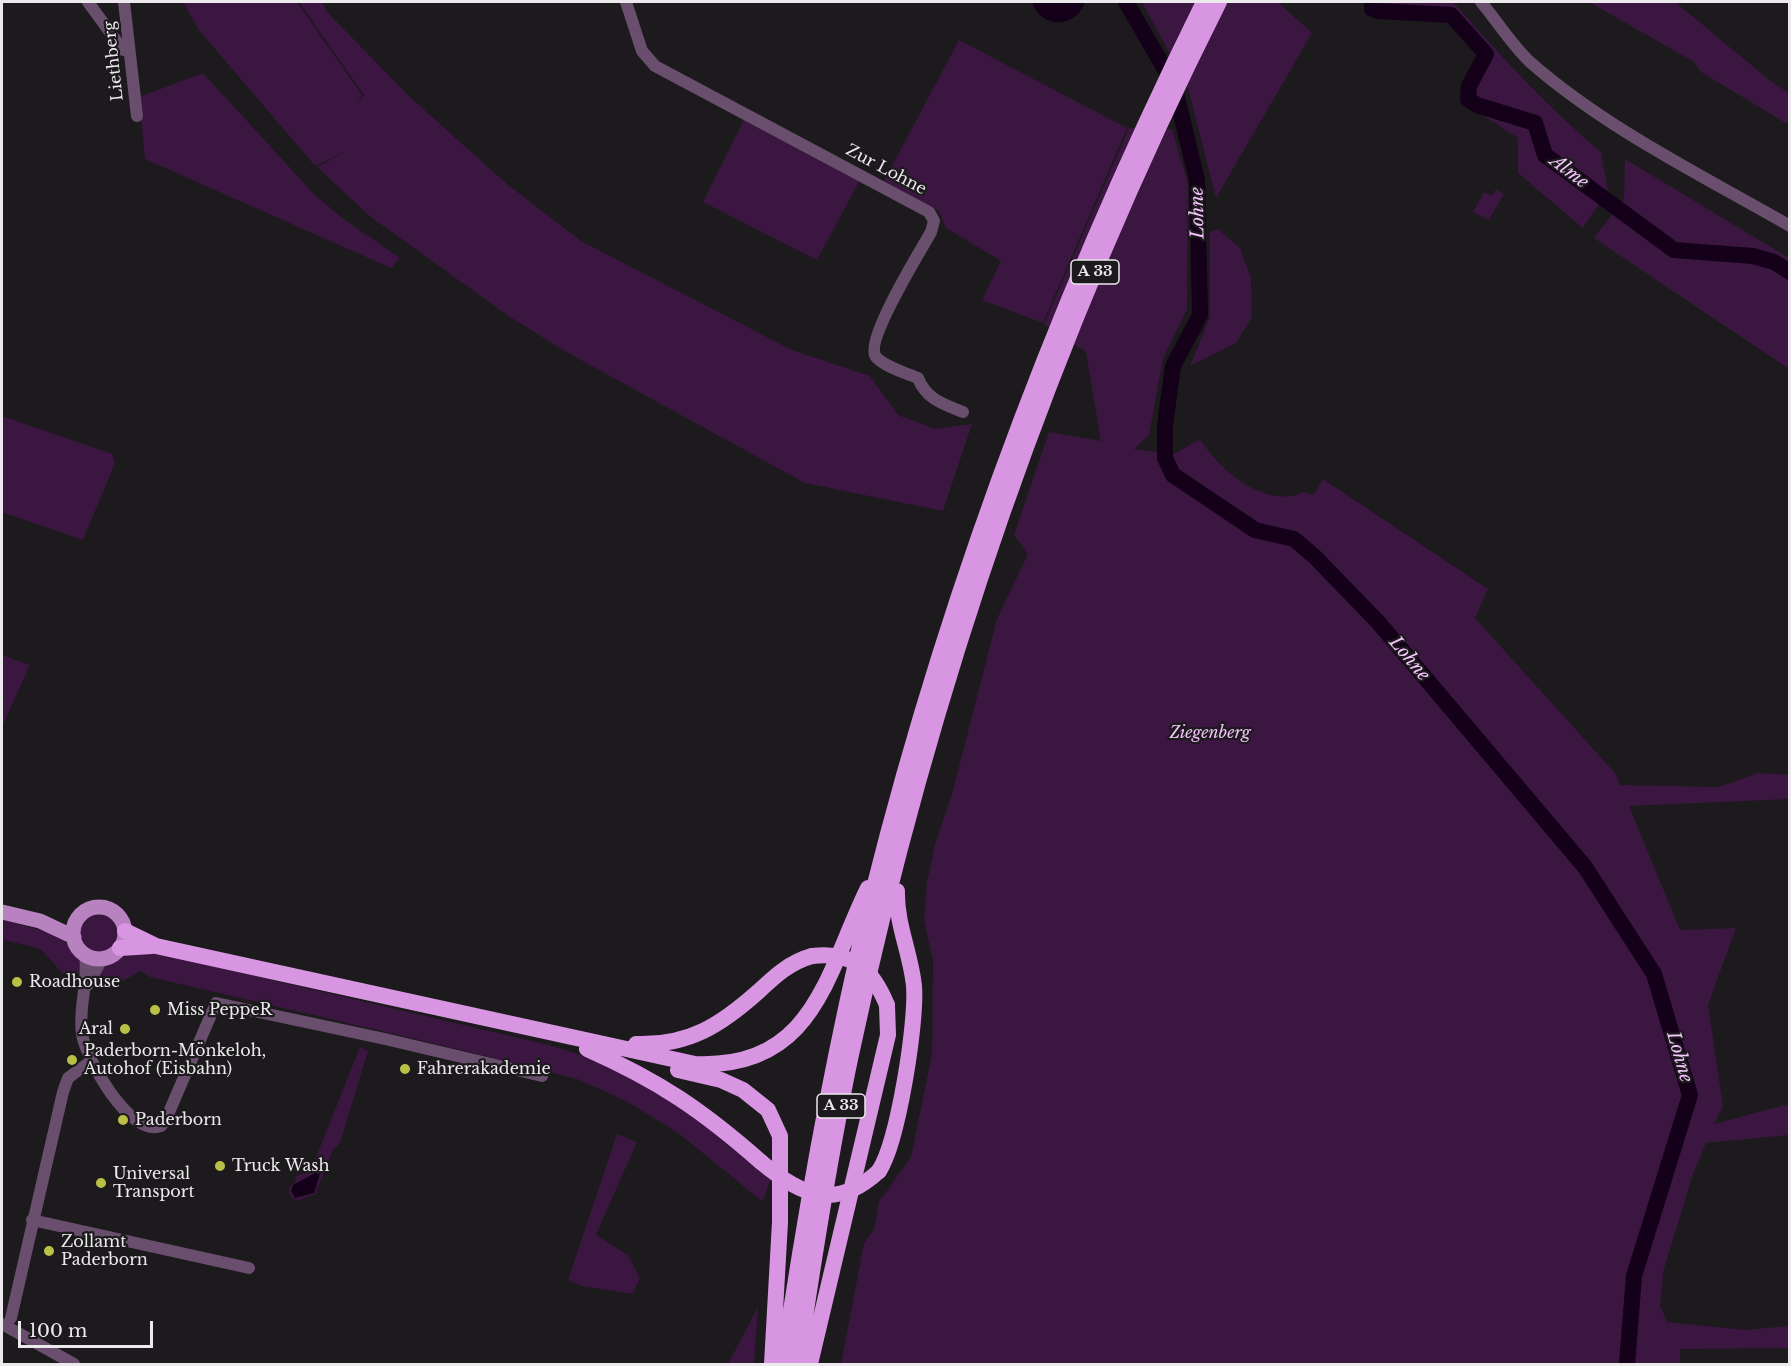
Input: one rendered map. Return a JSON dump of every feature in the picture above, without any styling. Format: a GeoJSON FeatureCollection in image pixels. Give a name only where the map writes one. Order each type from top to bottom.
{"type":"FeatureCollection","features":[{"type":"Feature","properties":{"kind":"highway","name":"A 33"},"geometry":{"type":"LineString","coordinates":[[798,1365],[827,1179],[850,1059],[899,851],[982,549],[1026,406],[1091,244],[1204,2]]}},
{"type":"Feature","properties":{"kind":"highway","name":"A 33"},"geometry":{"type":"LineString","coordinates":[[783,1365],[821,1131],[858,952],[930,687],[982,549],[1103,251],[1189,60],[1219,2]]}},
{"type":"Feature","properties":{"kind":"highway"},"geometry":{"type":"LineString","coordinates":[[582,1043],[660,1084],[691,1104],[761,1162],[797,1188],[830,1196],[857,1188],[879,1171],[894,1136],[914,1012],[914,986],[897,911],[899,851]]}},
{"type":"Feature","properties":{"kind":"highway"},"geometry":{"type":"LineString","coordinates":[[125,931],[156,946],[392,999],[463,1021],[695,1064],[719,1065],[739,1061],[771,1048],[796,1030],[810,1013],[883,857]]}},
{"type":"Feature","properties":{"kind":"highway"},"geometry":{"type":"LineString","coordinates":[[120,948],[156,946]]}},
{"type":"Feature","properties":{"kind":"highway"},"geometry":{"type":"LineString","coordinates":[[582,1043],[645,1044],[689,1038],[728,1018],[785,968],[812,956],[826,954],[852,960],[878,983],[887,1005],[888,1035],[810,1365]]}},
{"type":"Feature","properties":{"kind":"highway"},"geometry":{"type":"LineString","coordinates":[[582,1043],[722,1080],[758,1100],[775,1121],[780,1136],[782,1155],[772,1365]]}},
{"type":"Feature","properties":{"kind":"main road"},"geometry":{"type":"LineString","coordinates":[[105,908],[119,916],[125,931],[120,948],[112,956],[102,959],[85,955],[76,944],[74,937],[77,920],[89,909],[105,908]]}},
{"type":"Feature","properties":{"kind":"main road"},"geometry":{"type":"LineString","coordinates":[[2,912],[40,921],[74,937]]}},
{"type":"Feature","properties":{"kind":"main road"},"geometry":{"type":"LineString","coordinates":[[40,921],[77,920]]}},
{"type":"Feature","properties":{"kind":"street"},"geometry":{"type":"LineString","coordinates":[[88,2],[117,43],[123,50],[129,50]]}},
{"type":"Feature","properties":{"kind":"street","name":"Liethberg"},"geometry":{"type":"LineString","coordinates":[[124,2],[136,116]]}},
{"type":"Feature","properties":{"kind":"street","name":"Zur Lohne"},"geometry":{"type":"LineString","coordinates":[[626,2],[642,51],[655,66],[929,212],[934,221],[931,232],[889,309],[873,346],[875,356],[881,362],[918,378],[923,391],[934,399],[963,412]]}},
{"type":"Feature","properties":{"kind":"street"},"geometry":{"type":"LineString","coordinates":[[1481,2],[1528,60],[1570,93],[1615,123],[1790,226]]}},
{"type":"Feature","properties":{"kind":"street"},"geometry":{"type":"LineString","coordinates":[[85,955],[86,989],[80,1018],[84,1043],[91,1061],[117,1102],[134,1121],[155,1129],[166,1119],[216,1003],[542,1076]]}},
{"type":"Feature","properties":{"kind":"street"},"geometry":{"type":"LineString","coordinates":[[86,989],[102,959]]}},
{"type":"Feature","properties":{"kind":"street"},"geometry":{"type":"LineString","coordinates":[[74,1365],[6,1321],[68,1078],[91,1061]]}},
{"type":"Feature","properties":{"kind":"street"},"geometry":{"type":"LineString","coordinates":[[32,1220],[249,1268]]}},
{"type":"Feature","properties":{"kind":"green space"},"geometry":{"type":"Polygon","coordinates":[[[183,2],[297,2],[362,95],[357,105],[364,95],[299,2],[322,2],[327,12],[411,98],[507,184],[581,241],[792,350],[870,376],[898,415],[935,429],[972,424],[943,511],[805,483],[568,353],[507,315],[371,217],[317,167],[349,150],[315,166],[199,30],[183,2]]]}},
{"type":"Feature","properties":{"kind":"green space"},"geometry":{"type":"Polygon","coordinates":[[[1142,2],[1278,2],[1312,33],[1216,198],[1188,88],[1142,2]]]}},
{"type":"Feature","properties":{"kind":"green space"},"geometry":{"type":"Polygon","coordinates":[[[1366,2],[1453,2],[1543,99],[1601,152],[1608,190],[1583,228],[1518,173],[1518,138],[1459,100],[1480,54],[1442,17],[1373,13],[1366,7],[1366,2]]]}},
{"type":"Feature","properties":{"kind":"green space"},"geometry":{"type":"Polygon","coordinates":[[[1589,2],[1675,2],[1772,82],[1789,93],[1789,125],[1701,72],[1694,62],[1589,2]]]}},
{"type":"Feature","properties":{"kind":"green space"},"geometry":{"type":"Polygon","coordinates":[[[959,40],[1127,128],[1043,323],[982,300],[1001,261],[946,228],[939,211],[884,181],[959,40]]]}},
{"type":"Feature","properties":{"kind":"green space"},"geometry":{"type":"Polygon","coordinates":[[[203,73],[314,194],[341,217],[400,258],[391,268],[145,159],[139,97],[203,73]]]}},
{"type":"Feature","properties":{"kind":"green space"},"geometry":{"type":"Polygon","coordinates":[[[744,120],[860,180],[817,260],[703,202],[744,120]]]}},
{"type":"Feature","properties":{"kind":"green space","name":"Ziegenberg"},"geometry":{"type":"Polygon","coordinates":[[[1129,128],[1172,129],[1188,184],[1187,309],[1163,359],[1149,435],[1134,449],[1174,454],[1200,439],[1208,451],[1231,474],[1245,484],[1274,496],[1289,496],[1304,492],[1314,495],[1323,479],[1488,589],[1475,618],[1615,773],[1620,785],[1719,787],[1758,773],[1789,775],[1789,799],[1629,806],[1680,930],[1736,928],[1708,1005],[1723,1106],[1714,1124],[1789,1104],[1789,1135],[1706,1143],[1693,1174],[1663,1272],[1660,1305],[1667,1322],[1745,1330],[1789,1326],[1789,1348],[1680,1349],[1680,1364],[841,1364],[864,1243],[874,1230],[879,1202],[911,1157],[932,1054],[933,961],[924,920],[927,883],[935,844],[952,794],[997,619],[1028,554],[1014,535],[1049,432],[1101,441],[1086,352],[1044,324],[1129,128]]]}},
{"type":"Feature","properties":{"kind":"green space"},"geometry":{"type":"Polygon","coordinates":[[[1625,159],[1789,258],[1789,369],[1594,238],[1624,199],[1625,159]]]}},
{"type":"Feature","properties":{"kind":"green space"},"geometry":{"type":"Polygon","coordinates":[[[1496,189],[1504,194],[1489,220],[1473,212],[1484,192],[1492,196],[1496,189]]]}},
{"type":"Feature","properties":{"kind":"green space"},"geometry":{"type":"Polygon","coordinates":[[[1218,229],[1240,248],[1251,278],[1252,317],[1236,343],[1190,366],[1210,317],[1210,232],[1218,229]]]}},
{"type":"Feature","properties":{"kind":"green space"},"geometry":{"type":"Polygon","coordinates":[[[2,416],[112,454],[115,463],[83,540],[2,512],[2,416]]]}},
{"type":"Feature","properties":{"kind":"green space"},"geometry":{"type":"Polygon","coordinates":[[[2,655],[30,665],[2,727],[2,655]]]}},
{"type":"Feature","properties":{"kind":"green space"},"geometry":{"type":"Polygon","coordinates":[[[99,913],[107,914],[113,919],[118,925],[118,941],[113,947],[107,952],[99,953],[91,952],[85,947],[80,941],[79,933],[80,925],[85,919],[91,914],[99,913]]]}},
{"type":"Feature","properties":{"kind":"green space"},"geometry":{"type":"Polygon","coordinates":[[[2,919],[61,936],[79,960],[81,973],[62,973],[41,949],[5,940],[2,944],[2,919]]]}},
{"type":"Feature","properties":{"kind":"green space"},"geometry":{"type":"Polygon","coordinates":[[[136,951],[166,955],[553,1046],[612,1066],[684,1106],[770,1180],[763,1202],[677,1132],[626,1101],[577,1079],[150,977],[141,971],[117,984],[98,976],[104,967],[136,951]]]}},
{"type":"Feature","properties":{"kind":"green space"},"geometry":{"type":"Polygon","coordinates":[[[360,1047],[368,1051],[340,1143],[333,1150],[315,1194],[299,1200],[293,1199],[289,1193],[290,1187],[295,1183],[296,1177],[311,1170],[360,1047]]]}},
{"type":"Feature","properties":{"kind":"green space"},"geometry":{"type":"Polygon","coordinates":[[[617,1134],[637,1142],[596,1235],[628,1255],[640,1278],[633,1294],[582,1286],[568,1280],[617,1134]]]}},
{"type":"Feature","properties":{"kind":"green space"},"geometry":{"type":"Polygon","coordinates":[[[758,1307],[754,1364],[728,1364],[758,1307]]]}},
{"type":"Feature","properties":{"kind":"shaded area"},"geometry":{"type":"Polygon","coordinates":[[[1032,2],[1085,2],[1081,11],[1074,17],[1058,22],[1043,17],[1036,11],[1032,2]]]}},
{"type":"Feature","properties":{"kind":"shaded area"},"geometry":{"type":"Polygon","coordinates":[[[315,1173],[320,1174],[314,1193],[295,1198],[291,1191],[293,1185],[315,1173]]]}},
{"type":"Feature","properties":{"kind":"waterway","name":"Lohne"},"geometry":{"type":"LineString","coordinates":[[1126,2],[1174,85],[1197,180],[1200,315],[1173,366],[1165,425],[1165,458],[1173,475],[1255,530],[1294,539],[1315,557],[1378,622],[1585,867],[1654,974],[1690,1095],[1634,1276],[1627,1364]]}},
{"type":"Feature","properties":{"kind":"waterway","name":"Alme"},"geometry":{"type":"LineString","coordinates":[[1372,2],[1372,9],[1378,11],[1451,15],[1486,54],[1469,86],[1468,99],[1477,105],[1535,123],[1545,155],[1674,250],[1753,256],[1774,262],[1790,272]]}},
{"type":"Feature","properties":{"kind":"place","name":"Roadhouse"},"geometry":{"type":"Point","coordinates":[17,982]}},
{"type":"Feature","properties":{"kind":"place","name":"Miss PeppeR"},"geometry":{"type":"Point","coordinates":[155,1010]}},
{"type":"Feature","properties":{"kind":"place","name":"Aral"},"geometry":{"type":"Point","coordinates":[125,1029]}},
{"type":"Feature","properties":{"kind":"place","name":"Paderborn-Mönkeloh, Autohof (Eisbahn)"},"geometry":{"type":"Point","coordinates":[72,1060]}},
{"type":"Feature","properties":{"kind":"place","name":"Fahrerakademie"},"geometry":{"type":"Point","coordinates":[405,1069]}},
{"type":"Feature","properties":{"kind":"place","name":"Paderborn"},"geometry":{"type":"Point","coordinates":[123,1120]}},
{"type":"Feature","properties":{"kind":"place","name":"Truck Wash"},"geometry":{"type":"Point","coordinates":[220,1166]}},
{"type":"Feature","properties":{"kind":"place","name":"Universal Transport"},"geometry":{"type":"Point","coordinates":[101,1183]}},
{"type":"Feature","properties":{"kind":"place","name":"Zollamt Paderborn"},"geometry":{"type":"Point","coordinates":[49,1251]}}]}
